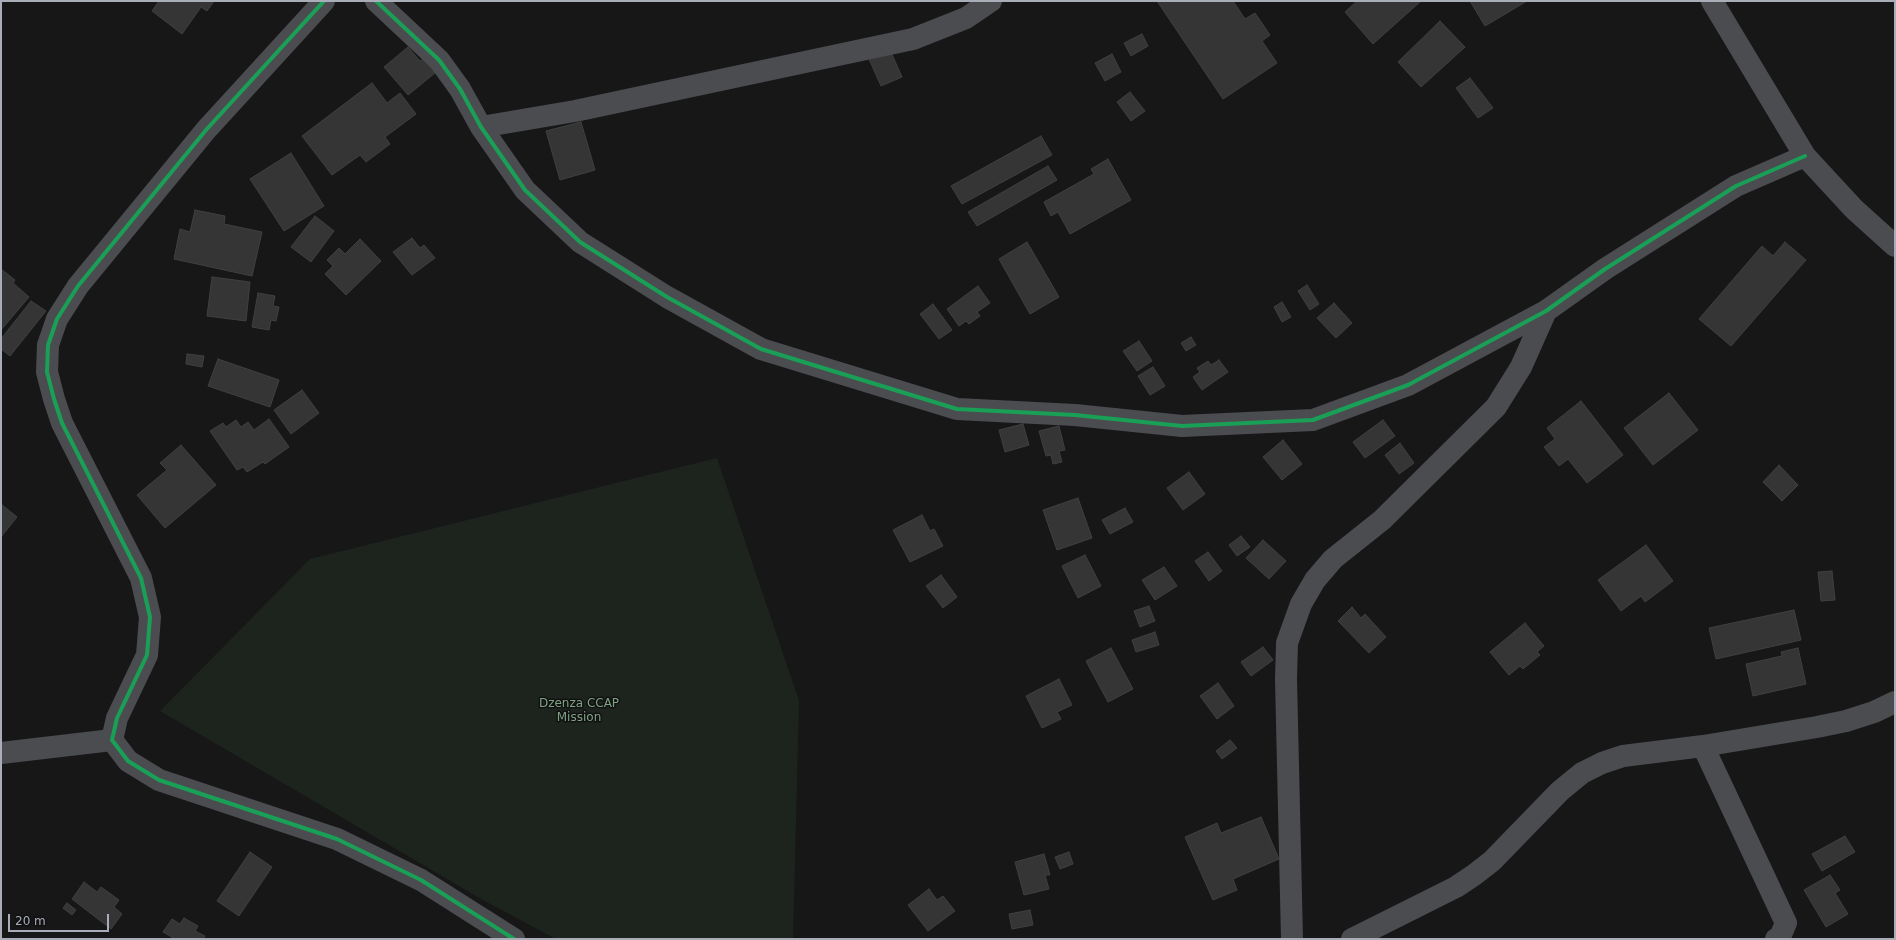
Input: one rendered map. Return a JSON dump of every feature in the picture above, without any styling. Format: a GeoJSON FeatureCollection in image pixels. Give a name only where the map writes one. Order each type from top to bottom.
{"type":"FeatureCollection","features":[{"type":"Feature","properties":{"kind":"street"},"geometry":{"type":"LineString","coordinates":[[324,1],[206,130],[78,286],[57,319],[48,345],[47,372],[62,423],[141,578],[150,617],[147,655],[116,718],[112,740],[128,761],[159,780],[337,839],[421,880],[514,939]]}},
{"type":"Feature","properties":{"kind":"street"},"geometry":{"type":"LineString","coordinates":[[376,1],[439,60],[460,89],[481,127],[525,190],[580,242],[667,297],[761,349],[956,409],[1075,415],[1182,426],[1313,420],[1408,385],[1546,312],[1605,269],[1736,186],[1805,156]]}},
{"type":"Feature","properties":{"kind":"street"},"geometry":{"type":"LineString","coordinates":[[481,127],[575,111],[913,39],[966,18],[991,1]]}},
{"type":"Feature","properties":{"kind":"street"},"geometry":{"type":"LineString","coordinates":[[1712,1],[1805,156],[1854,208],[1895,246]]}},
{"type":"Feature","properties":{"kind":"street"},"geometry":{"type":"LineString","coordinates":[[1292,939],[1286,679],[1287,643],[1301,604],[1315,580],[1333,559],[1382,520],[1496,407],[1521,367],[1546,312]]}},
{"type":"Feature","properties":{"kind":"street"},"geometry":{"type":"LineString","coordinates":[[1352,939],[1449,890],[1474,875],[1492,861],[1560,791],[1582,774],[1602,763],[1623,756],[1703,746],[1846,721],[1874,712],[1895,702]]}},
{"type":"Feature","properties":{"kind":"street"},"geometry":{"type":"LineString","coordinates":[[1,753],[112,740]]}},
{"type":"Feature","properties":{"kind":"street"},"geometry":{"type":"LineString","coordinates":[[1703,746],[1786,923],[1780,937],[1776,939]]}},
{"type":"Feature","properties":{"kind":"green space","name":"Dzenza CCAP Mission"},"geometry":{"type":"Polygon","coordinates":[[[717,458],[799,701],[793,939],[556,939],[483,900],[160,711],[310,559],[717,458]]]}},
{"type":"Feature","properties":{"kind":"building"},"geometry":{"type":"Polygon","coordinates":[[[159,1],[214,1],[207,11],[201,7],[182,34],[152,11],[159,1]]]}},
{"type":"Feature","properties":{"kind":"building"},"geometry":{"type":"Polygon","coordinates":[[[1157,1],[1233,1],[1245,19],[1255,13],[1270,35],[1262,41],[1277,63],[1223,99],[1157,1]]]}},
{"type":"Feature","properties":{"kind":"building"},"geometry":{"type":"Polygon","coordinates":[[[1357,1],[1421,1],[1373,44],[1345,12],[1357,1]]]}},
{"type":"Feature","properties":{"kind":"building"},"geometry":{"type":"Polygon","coordinates":[[[1470,1],[1527,1],[1485,26],[1470,1]]]}},
{"type":"Feature","properties":{"kind":"building"},"geometry":{"type":"Polygon","coordinates":[[[1440,21],[1465,47],[1421,87],[1398,62],[1440,21]]]}},
{"type":"Feature","properties":{"kind":"building"},"geometry":{"type":"Polygon","coordinates":[[[1142,34],[1148,46],[1131,56],[1124,43],[1142,34]]]}},
{"type":"Feature","properties":{"kind":"building"},"geometry":{"type":"Polygon","coordinates":[[[408,47],[420,61],[423,59],[435,73],[408,95],[384,67],[408,47]]]}},
{"type":"Feature","properties":{"kind":"building"},"geometry":{"type":"Polygon","coordinates":[[[890,50],[902,77],[881,86],[869,59],[890,50]]]}},
{"type":"Feature","properties":{"kind":"building"},"geometry":{"type":"Polygon","coordinates":[[[1112,54],[1121,72],[1105,81],[1095,63],[1112,54]]]}},
{"type":"Feature","properties":{"kind":"building"},"geometry":{"type":"Polygon","coordinates":[[[1470,78],[1493,108],[1478,118],[1456,88],[1470,78]]]}},
{"type":"Feature","properties":{"kind":"building"},"geometry":{"type":"Polygon","coordinates":[[[372,83],[387,103],[400,93],[416,114],[385,137],[390,144],[366,162],[360,155],[332,175],[302,136],[372,83]]]}},
{"type":"Feature","properties":{"kind":"building"},"geometry":{"type":"Polygon","coordinates":[[[1130,92],[1145,111],[1131,121],[1117,102],[1130,92]]]}},
{"type":"Feature","properties":{"kind":"building"},"geometry":{"type":"Polygon","coordinates":[[[581,122],[595,170],[560,180],[546,131],[581,122]]]}},
{"type":"Feature","properties":{"kind":"building"},"geometry":{"type":"Polygon","coordinates":[[[1041,136],[1052,155],[962,204],[951,186],[1041,136]]]}},
{"type":"Feature","properties":{"kind":"building"},"geometry":{"type":"Polygon","coordinates":[[[291,153],[324,206],[284,231],[250,179],[291,153]]]}},
{"type":"Feature","properties":{"kind":"building"},"geometry":{"type":"Polygon","coordinates":[[[1108,159],[1131,200],[1070,234],[1058,212],[1051,216],[1044,202],[1094,174],[1091,169],[1108,159]]]}},
{"type":"Feature","properties":{"kind":"building"},"geometry":{"type":"Polygon","coordinates":[[[1048,166],[1057,180],[977,226],[968,212],[1048,166]]]}},
{"type":"Feature","properties":{"kind":"building"},"geometry":{"type":"Polygon","coordinates":[[[195,210],[225,216],[224,224],[262,232],[252,276],[174,259],[180,229],[190,232],[195,210]]]}},
{"type":"Feature","properties":{"kind":"building"},"geometry":{"type":"Polygon","coordinates":[[[315,216],[334,231],[311,262],[291,247],[315,216]]]}},
{"type":"Feature","properties":{"kind":"building"},"geometry":{"type":"Polygon","coordinates":[[[412,238],[420,248],[424,245],[435,258],[412,275],[393,252],[412,238]]]}},
{"type":"Feature","properties":{"kind":"building"},"geometry":{"type":"Polygon","coordinates":[[[360,239],[381,261],[346,295],[325,274],[333,266],[327,260],[339,248],[345,254],[360,239]]]}},
{"type":"Feature","properties":{"kind":"building"},"geometry":{"type":"Polygon","coordinates":[[[1027,242],[1059,297],[1030,314],[999,259],[1027,242]]]}},
{"type":"Feature","properties":{"kind":"building"},"geometry":{"type":"Polygon","coordinates":[[[1785,242],[1806,260],[1731,346],[1699,319],[1762,246],[1773,256],[1785,242]]]}},
{"type":"Feature","properties":{"kind":"building"},"geometry":{"type":"Polygon","coordinates":[[[1,269],[15,280],[13,283],[29,297],[1,330],[1,269]]]}},
{"type":"Feature","properties":{"kind":"building"},"geometry":{"type":"Polygon","coordinates":[[[212,277],[250,282],[246,321],[207,316],[212,277]]]}},
{"type":"Feature","properties":{"kind":"building"},"geometry":{"type":"Polygon","coordinates":[[[1307,285],[1319,304],[1310,310],[1298,291],[1307,285]]]}},
{"type":"Feature","properties":{"kind":"building"},"geometry":{"type":"Polygon","coordinates":[[[978,286],[990,303],[977,312],[980,316],[969,324],[966,321],[959,326],[947,309],[978,286]]]}},
{"type":"Feature","properties":{"kind":"building"},"geometry":{"type":"Polygon","coordinates":[[[258,293],[275,296],[273,306],[279,307],[276,321],[271,320],[269,330],[252,327],[258,293]]]}},
{"type":"Feature","properties":{"kind":"building"},"geometry":{"type":"Polygon","coordinates":[[[31,301],[46,311],[10,356],[1,349],[1,339],[31,301]]]}},
{"type":"Feature","properties":{"kind":"building"},"geometry":{"type":"Polygon","coordinates":[[[1282,302],[1291,317],[1282,322],[1274,307],[1282,302]]]}},
{"type":"Feature","properties":{"kind":"building"},"geometry":{"type":"Polygon","coordinates":[[[1334,303],[1352,323],[1336,338],[1317,318],[1334,303]]]}},
{"type":"Feature","properties":{"kind":"building"},"geometry":{"type":"Polygon","coordinates":[[[933,304],[952,330],[939,339],[920,314],[933,304]]]}},
{"type":"Feature","properties":{"kind":"building"},"geometry":{"type":"Polygon","coordinates":[[[1191,337],[1196,345],[1186,351],[1181,343],[1191,337]]]}},
{"type":"Feature","properties":{"kind":"building"},"geometry":{"type":"Polygon","coordinates":[[[1139,341],[1152,361],[1137,371],[1123,351],[1139,341]]]}},
{"type":"Feature","properties":{"kind":"building"},"geometry":{"type":"Polygon","coordinates":[[[187,354],[204,356],[202,367],[186,364],[187,354]]]}},
{"type":"Feature","properties":{"kind":"building"},"geometry":{"type":"Polygon","coordinates":[[[218,359],[279,380],[270,407],[208,386],[218,359]]]}},
{"type":"Feature","properties":{"kind":"building"},"geometry":{"type":"Polygon","coordinates":[[[1219,360],[1228,372],[1202,390],[1193,377],[1200,372],[1197,368],[1208,361],[1211,365],[1219,360]]]}},
{"type":"Feature","properties":{"kind":"building"},"geometry":{"type":"Polygon","coordinates":[[[1153,367],[1165,386],[1150,395],[1138,376],[1153,367]]]}},
{"type":"Feature","properties":{"kind":"building"},"geometry":{"type":"Polygon","coordinates":[[[302,390],[319,413],[291,434],[274,410],[302,390]]]}},
{"type":"Feature","properties":{"kind":"building"},"geometry":{"type":"Polygon","coordinates":[[[1669,393],[1698,430],[1653,465],[1624,428],[1669,393]]]}},
{"type":"Feature","properties":{"kind":"building"},"geometry":{"type":"Polygon","coordinates":[[[1581,401],[1623,455],[1587,483],[1568,459],[1559,466],[1544,447],[1555,439],[1547,428],[1581,401]]]}},
{"type":"Feature","properties":{"kind":"building"},"geometry":{"type":"Polygon","coordinates":[[[269,419],[289,447],[265,464],[263,462],[247,472],[243,467],[237,470],[210,431],[223,423],[226,427],[236,420],[241,427],[248,422],[254,430],[269,419]]]}},
{"type":"Feature","properties":{"kind":"building"},"geometry":{"type":"Polygon","coordinates":[[[1383,420],[1395,436],[1365,458],[1353,442],[1383,420]]]}},
{"type":"Feature","properties":{"kind":"building"},"geometry":{"type":"Polygon","coordinates":[[[1023,424],[1029,445],[1005,452],[999,430],[1023,424]]]}},
{"type":"Feature","properties":{"kind":"building"},"geometry":{"type":"Polygon","coordinates":[[[1059,426],[1065,450],[1059,451],[1062,462],[1053,464],[1051,455],[1046,456],[1039,431],[1059,426]]]}},
{"type":"Feature","properties":{"kind":"building"},"geometry":{"type":"Polygon","coordinates":[[[1283,440],[1302,464],[1282,480],[1263,457],[1283,440]]]}},
{"type":"Feature","properties":{"kind":"building"},"geometry":{"type":"Polygon","coordinates":[[[1400,443],[1414,463],[1399,474],[1385,455],[1400,443]]]}},
{"type":"Feature","properties":{"kind":"building"},"geometry":{"type":"Polygon","coordinates":[[[181,445],[216,485],[165,528],[137,495],[167,470],[160,463],[181,445]]]}},
{"type":"Feature","properties":{"kind":"building"},"geometry":{"type":"Polygon","coordinates":[[[1779,465],[1798,485],[1782,501],[1763,482],[1779,465]]]}},
{"type":"Feature","properties":{"kind":"building"},"geometry":{"type":"Polygon","coordinates":[[[1189,472],[1205,494],[1183,510],[1167,488],[1189,472]]]}},
{"type":"Feature","properties":{"kind":"building"},"geometry":{"type":"Polygon","coordinates":[[[1078,498],[1092,538],[1057,550],[1043,510],[1078,498]]]}},
{"type":"Feature","properties":{"kind":"building"},"geometry":{"type":"Polygon","coordinates":[[[1,504],[17,517],[1,537],[1,504]]]}},
{"type":"Feature","properties":{"kind":"building"},"geometry":{"type":"Polygon","coordinates":[[[1125,508],[1133,522],[1110,534],[1102,520],[1125,508]]]}},
{"type":"Feature","properties":{"kind":"building"},"geometry":{"type":"Polygon","coordinates":[[[922,515],[930,531],[934,529],[943,546],[910,562],[893,530],[922,515]]]}},
{"type":"Feature","properties":{"kind":"building"},"geometry":{"type":"Polygon","coordinates":[[[1241,536],[1250,547],[1237,556],[1229,545],[1241,536]]]}},
{"type":"Feature","properties":{"kind":"building"},"geometry":{"type":"Polygon","coordinates":[[[1263,540],[1286,561],[1269,579],[1246,558],[1263,540]]]}},
{"type":"Feature","properties":{"kind":"building"},"geometry":{"type":"Polygon","coordinates":[[[1646,545],[1673,581],[1645,602],[1641,596],[1621,611],[1598,580],[1646,545]]]}},
{"type":"Feature","properties":{"kind":"building"},"geometry":{"type":"Polygon","coordinates":[[[1208,552],[1222,571],[1209,581],[1195,561],[1208,552]]]}},
{"type":"Feature","properties":{"kind":"building"},"geometry":{"type":"Polygon","coordinates":[[[1085,555],[1101,586],[1078,598],[1062,566],[1085,555]]]}},
{"type":"Feature","properties":{"kind":"building"},"geometry":{"type":"Polygon","coordinates":[[[1164,567],[1177,586],[1155,600],[1142,580],[1164,567]]]}},
{"type":"Feature","properties":{"kind":"building"},"geometry":{"type":"Polygon","coordinates":[[[1832,571],[1835,600],[1821,601],[1818,572],[1832,571]]]}},
{"type":"Feature","properties":{"kind":"building"},"geometry":{"type":"Polygon","coordinates":[[[941,575],[957,597],[943,608],[926,586],[941,575]]]}},
{"type":"Feature","properties":{"kind":"building"},"geometry":{"type":"Polygon","coordinates":[[[1149,606],[1155,621],[1140,627],[1134,611],[1149,606]]]}},
{"type":"Feature","properties":{"kind":"building"},"geometry":{"type":"Polygon","coordinates":[[[1352,607],[1361,618],[1365,614],[1386,637],[1369,653],[1338,621],[1352,607]]]}},
{"type":"Feature","properties":{"kind":"building"},"geometry":{"type":"Polygon","coordinates":[[[1794,610],[1801,640],[1716,659],[1709,628],[1794,610]]]}},
{"type":"Feature","properties":{"kind":"building"},"geometry":{"type":"Polygon","coordinates":[[[1525,623],[1544,646],[1537,652],[1540,655],[1523,669],[1520,666],[1509,675],[1490,652],[1525,623]]]}},
{"type":"Feature","properties":{"kind":"building"},"geometry":{"type":"Polygon","coordinates":[[[1155,632],[1159,645],[1136,652],[1132,640],[1155,632]]]}},
{"type":"Feature","properties":{"kind":"building"},"geometry":{"type":"Polygon","coordinates":[[[1263,647],[1273,660],[1251,676],[1241,662],[1263,647]]]}},
{"type":"Feature","properties":{"kind":"building"},"geometry":{"type":"Polygon","coordinates":[[[1111,648],[1133,689],[1108,702],[1086,661],[1111,648]]]}},
{"type":"Feature","properties":{"kind":"building"},"geometry":{"type":"Polygon","coordinates":[[[1798,648],[1806,684],[1753,696],[1746,664],[1782,656],[1781,652],[1798,648]]]}},
{"type":"Feature","properties":{"kind":"building"},"geometry":{"type":"Polygon","coordinates":[[[1059,679],[1072,705],[1057,712],[1061,719],[1042,728],[1026,696],[1059,679]]]}},
{"type":"Feature","properties":{"kind":"building"},"geometry":{"type":"Polygon","coordinates":[[[1218,683],[1234,706],[1217,719],[1200,696],[1218,683]]]}},
{"type":"Feature","properties":{"kind":"building"},"geometry":{"type":"Polygon","coordinates":[[[1230,740],[1237,748],[1222,759],[1216,751],[1230,740]]]}},
{"type":"Feature","properties":{"kind":"building"},"geometry":{"type":"Polygon","coordinates":[[[1261,817],[1279,859],[1233,879],[1237,890],[1213,900],[1185,837],[1217,823],[1221,833],[1261,817]]]}},
{"type":"Feature","properties":{"kind":"building"},"geometry":{"type":"Polygon","coordinates":[[[1845,836],[1855,852],[1822,871],[1812,854],[1845,836]]]}},
{"type":"Feature","properties":{"kind":"building"},"geometry":{"type":"Polygon","coordinates":[[[250,852],[272,867],[239,916],[217,901],[250,852]]]}},
{"type":"Feature","properties":{"kind":"building"},"geometry":{"type":"Polygon","coordinates":[[[1069,852],[1073,864],[1060,869],[1055,857],[1069,852]]]}},
{"type":"Feature","properties":{"kind":"building"},"geometry":{"type":"Polygon","coordinates":[[[1044,854],[1050,875],[1045,875],[1049,889],[1024,895],[1015,862],[1044,854]]]}},
{"type":"Feature","properties":{"kind":"building"},"geometry":{"type":"Polygon","coordinates":[[[1830,875],[1840,890],[1835,893],[1848,914],[1826,927],[1804,890],[1830,875]]]}},
{"type":"Feature","properties":{"kind":"building"},"geometry":{"type":"Polygon","coordinates":[[[84,882],[97,892],[101,887],[119,900],[114,907],[122,914],[111,929],[72,899],[84,882]]]}},
{"type":"Feature","properties":{"kind":"building"},"geometry":{"type":"Polygon","coordinates":[[[929,889],[937,900],[943,896],[955,911],[928,931],[908,905],[929,889]]]}},
{"type":"Feature","properties":{"kind":"building"},"geometry":{"type":"Polygon","coordinates":[[[67,903],[76,910],[72,915],[63,908],[67,903]]]}},
{"type":"Feature","properties":{"kind":"building"},"geometry":{"type":"Polygon","coordinates":[[[1030,910],[1033,925],[1012,929],[1009,914],[1030,910]]]}},
{"type":"Feature","properties":{"kind":"building"},"geometry":{"type":"Polygon","coordinates":[[[184,918],[198,926],[195,931],[205,936],[203,939],[175,939],[163,932],[172,919],[180,924],[184,918]]]}},
{"type":"Feature","properties":{"kind":"cycle path"},"geometry":{"type":"LineString","coordinates":[[324,1],[206,130],[78,286],[57,319],[48,345],[47,372],[62,423],[141,578],[150,617],[147,655],[117,718],[112,740],[128,761],[159,780],[337,839],[421,880],[514,939]]}},
{"type":"Feature","properties":{"kind":"cycle path"},"geometry":{"type":"LineString","coordinates":[[376,1],[439,60],[460,89],[481,127],[525,190],[580,242],[667,297],[761,349],[957,409],[1075,415],[1182,426],[1313,420],[1408,385],[1546,311],[1605,269],[1736,186],[1805,156]]}}]}
